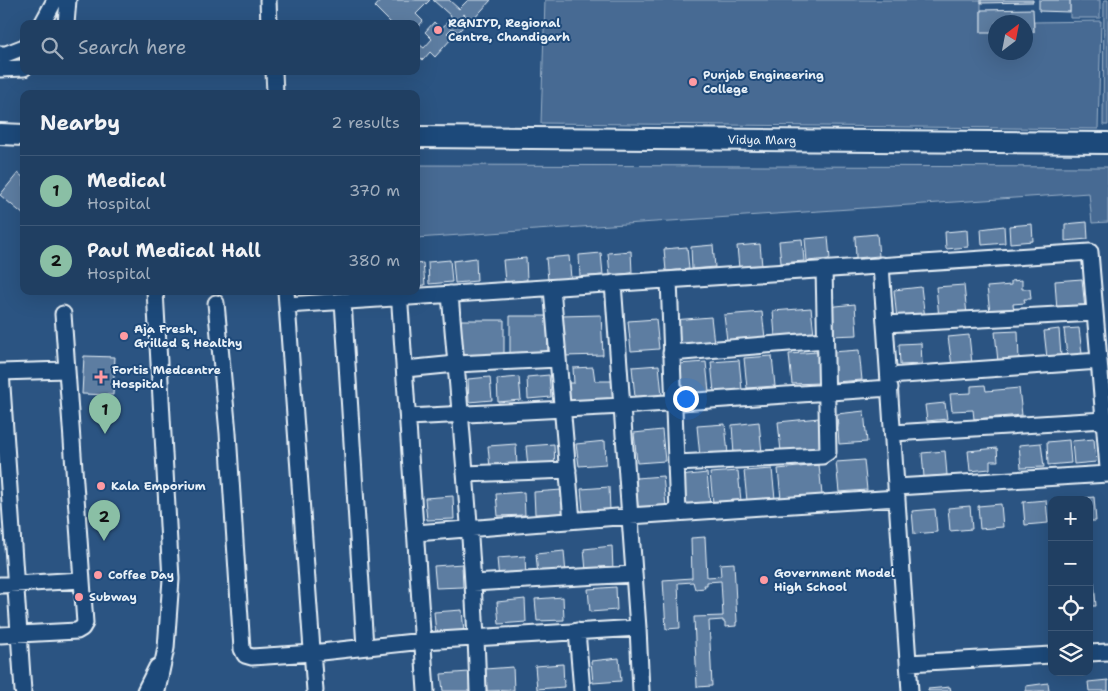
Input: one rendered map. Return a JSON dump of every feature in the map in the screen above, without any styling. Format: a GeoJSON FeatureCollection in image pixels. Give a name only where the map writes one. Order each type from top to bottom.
{"type":"FeatureCollection","features":[{"type":"Feature","properties":{"kind":"main road"},"geometry":{"type":"LineString","coordinates":[[0,134],[20,135]]}},
{"type":"Feature","properties":{"kind":"main road","name":"Vidya Marg"},"geometry":{"type":"LineString","coordinates":[[420,138],[1108,143]]}},
{"type":"Feature","properties":{"kind":"main road"},"geometry":{"type":"LineString","coordinates":[[0,147],[20,147]]}},
{"type":"Feature","properties":{"kind":"main road","name":"Vidya Marg"},"geometry":{"type":"LineString","coordinates":[[420,150],[1108,155]]}},
{"type":"Feature","properties":{"kind":"street"},"geometry":{"type":"LineString","coordinates":[[268,0],[269,20]]}},
{"type":"Feature","properties":{"kind":"street"},"geometry":{"type":"LineString","coordinates":[[46,20],[63,2]]}},
{"type":"Feature","properties":{"kind":"street"},"geometry":{"type":"LineString","coordinates":[[63,2],[65,20]]}},
{"type":"Feature","properties":{"kind":"street"},"geometry":{"type":"LineString","coordinates":[[0,54],[6,54],[20,49]]}},
{"type":"Feature","properties":{"kind":"street"},"geometry":{"type":"LineString","coordinates":[[0,70],[20,68]]}},
{"type":"Feature","properties":{"kind":"street"},"geometry":{"type":"LineString","coordinates":[[274,75],[275,90]]}},
{"type":"Feature","properties":{"kind":"street"},"geometry":{"type":"LineString","coordinates":[[420,294],[552,288],[1090,252],[1108,468]]}},
{"type":"Feature","properties":{"kind":"street"},"geometry":{"type":"LineString","coordinates":[[882,266],[910,691]]}},
{"type":"Feature","properties":{"kind":"street"},"geometry":{"type":"LineString","coordinates":[[676,463],[825,455],[828,452],[824,269]]}},
{"type":"Feature","properties":{"kind":"street"},"geometry":{"type":"LineString","coordinates":[[669,280],[678,513]]}},
{"type":"Feature","properties":{"kind":"street"},"geometry":{"type":"LineString","coordinates":[[613,284],[641,691]]}},
{"type":"Feature","properties":{"kind":"street"},"geometry":{"type":"LineString","coordinates":[[552,288],[572,521]]}},
{"type":"Feature","properties":{"kind":"street"},"geometry":{"type":"LineString","coordinates":[[450,294],[473,583],[478,691]]}},
{"type":"Feature","properties":{"kind":"street"},"geometry":{"type":"LineString","coordinates":[[155,295],[171,579],[166,648],[157,691]]}},
{"type":"Feature","properties":{"kind":"street"},"geometry":{"type":"LineString","coordinates":[[315,691],[286,298],[343,302],[393,295]]}},
{"type":"Feature","properties":{"kind":"street"},"geometry":{"type":"LineString","coordinates":[[400,295],[426,691]]}},
{"type":"Feature","properties":{"kind":"street"},"geometry":{"type":"LineString","coordinates":[[343,302],[365,647]]}},
{"type":"Feature","properties":{"kind":"street"},"geometry":{"type":"LineString","coordinates":[[216,303],[228,433],[242,649],[245,654],[252,658],[423,641],[638,628]]}},
{"type":"Feature","properties":{"kind":"street"},"geometry":{"type":"LineString","coordinates":[[0,635],[77,631],[85,623],[63,314]]}},
{"type":"Feature","properties":{"kind":"street"},"geometry":{"type":"LineString","coordinates":[[885,324],[1095,314]]}},
{"type":"Feature","properties":{"kind":"street"},"geometry":{"type":"LineString","coordinates":[[671,353],[825,340]]}},
{"type":"Feature","properties":{"kind":"street"},"geometry":{"type":"LineString","coordinates":[[405,369],[456,364],[558,359]]}},
{"type":"Feature","properties":{"kind":"street"},"geometry":{"type":"LineString","coordinates":[[408,417],[622,406],[826,392],[889,382],[1099,361]]}},
{"type":"Feature","properties":{"kind":"street"},"geometry":{"type":"LineString","coordinates":[[23,691],[2,427],[0,372],[66,370]]}},
{"type":"Feature","properties":{"kind":"street"},"geometry":{"type":"LineString","coordinates":[[893,433],[1104,420]]}},
{"type":"Feature","properties":{"kind":"street"},"geometry":{"type":"LineString","coordinates":[[465,474],[568,470]]}},
{"type":"Feature","properties":{"kind":"street"},"geometry":{"type":"LineString","coordinates":[[416,533],[678,513],[1108,474]]}},
{"type":"Feature","properties":{"kind":"street"},"geometry":{"type":"LineString","coordinates":[[473,583],[634,574]]}},
{"type":"Feature","properties":{"kind":"street"},"geometry":{"type":"LineString","coordinates":[[0,585],[81,580]]}},
{"type":"Feature","properties":{"kind":"street"},"geometry":{"type":"LineString","coordinates":[[577,631],[579,691]]}},
{"type":"Feature","properties":{"kind":"street"},"geometry":{"type":"LineString","coordinates":[[145,691],[166,648]]}},
{"type":"Feature","properties":{"kind":"street"},"geometry":{"type":"LineString","coordinates":[[1093,653],[1108,652]]}},
{"type":"Feature","properties":{"kind":"street"},"geometry":{"type":"LineString","coordinates":[[908,663],[1048,655]]}},
{"type":"Feature","properties":{"kind":"shaded area","name":"Punjab Engineering College"},"geometry":{"type":"Polygon","coordinates":[[[545,0],[981,0],[981,32],[988,32],[988,60],[1033,60],[1034,22],[1101,21],[1098,129],[541,123],[545,0]]]}},
{"type":"Feature","properties":{"kind":"shaded area"},"geometry":{"type":"Polygon","coordinates":[[[1070,0],[1100,0],[1100,18],[1070,18],[1070,0]]]}},
{"type":"Feature","properties":{"kind":"shaded area"},"geometry":{"type":"Polygon","coordinates":[[[1104,0],[1108,0],[1108,125],[1103,125],[1104,0]]]}},
{"type":"Feature","properties":{"kind":"shaded area"},"geometry":{"type":"Polygon","coordinates":[[[420,165],[1108,167],[1108,222],[1092,223],[1089,193],[420,238],[420,165]]]}},
{"type":"Feature","properties":{"kind":"building","name":"RGNIYD, Regional Centre, Chandigarh"},"geometry":{"type":"Polygon","coordinates":[[[381,0],[430,0],[416,14],[423,21],[420,24],[420,20],[388,20],[375,7],[381,0]]]}},
{"type":"Feature","properties":{"kind":"building","name":"RGNIYD, Regional Centre, Chandigarh"},"geometry":{"type":"Polygon","coordinates":[[[433,0],[449,0],[459,9],[468,0],[491,0],[472,21],[464,14],[459,20],[465,25],[458,32],[452,28],[447,33],[452,38],[435,57],[430,52],[423,60],[420,57],[420,45],[424,48],[432,39],[425,32],[434,22],[441,29],[452,17],[433,0]]]}},
{"type":"Feature","properties":{"kind":"building"},"geometry":{"type":"Polygon","coordinates":[[[981,0],[1033,0],[1033,2],[981,3],[981,0]]]}},
{"type":"Feature","properties":{"kind":"building"},"geometry":{"type":"Polygon","coordinates":[[[1039,0],[1070,0],[1070,12],[1039,11],[1039,0]]]}},
{"type":"Feature","properties":{"kind":"building"},"geometry":{"type":"Polygon","coordinates":[[[1033,9],[1034,32],[1033,15],[988,15],[988,33],[981,33],[981,10],[1033,9]]]}},
{"type":"Feature","properties":{"kind":"building"},"geometry":{"type":"Polygon","coordinates":[[[18,173],[20,175],[20,212],[0,195],[18,173]]]}},
{"type":"Feature","properties":{"kind":"building"},"geometry":{"type":"Polygon","coordinates":[[[1087,222],[1088,239],[1065,241],[1065,224],[1087,222]]]}},
{"type":"Feature","properties":{"kind":"building"},"geometry":{"type":"Polygon","coordinates":[[[1032,224],[1033,241],[1010,243],[1009,226],[1032,224]]]}},
{"type":"Feature","properties":{"kind":"building"},"geometry":{"type":"Polygon","coordinates":[[[1004,226],[1005,243],[982,245],[981,229],[1004,226]]]}},
{"type":"Feature","properties":{"kind":"building"},"geometry":{"type":"Polygon","coordinates":[[[967,230],[968,247],[946,249],[945,232],[967,230]]]}},
{"type":"Feature","properties":{"kind":"building"},"geometry":{"type":"Polygon","coordinates":[[[877,234],[879,256],[856,258],[855,236],[877,234]]]}},
{"type":"Feature","properties":{"kind":"building"},"geometry":{"type":"Polygon","coordinates":[[[828,237],[830,259],[807,261],[805,239],[828,237]]]}},
{"type":"Feature","properties":{"kind":"building"},"geometry":{"type":"Polygon","coordinates":[[[802,239],[804,261],[781,263],[779,241],[802,239]]]}},
{"type":"Feature","properties":{"kind":"building"},"geometry":{"type":"Polygon","coordinates":[[[760,244],[762,266],[739,268],[737,246],[760,244]]]}},
{"type":"Feature","properties":{"kind":"building"},"geometry":{"type":"Polygon","coordinates":[[[713,245],[715,267],[692,269],[691,247],[713,245]]]}},
{"type":"Feature","properties":{"kind":"building"},"geometry":{"type":"Polygon","coordinates":[[[687,247],[689,269],[666,271],[664,249],[687,247]]]}},
{"type":"Feature","properties":{"kind":"building"},"geometry":{"type":"Polygon","coordinates":[[[631,251],[632,273],[610,275],[608,253],[631,251]]]}},
{"type":"Feature","properties":{"kind":"building"},"geometry":{"type":"Polygon","coordinates":[[[601,253],[603,275],[580,277],[579,255],[601,253]]]}},
{"type":"Feature","properties":{"kind":"building"},"geometry":{"type":"Polygon","coordinates":[[[569,256],[571,278],[548,280],[546,258],[569,256]]]}},
{"type":"Feature","properties":{"kind":"building"},"geometry":{"type":"Polygon","coordinates":[[[476,258],[477,281],[455,283],[453,261],[476,258]]]}},
{"type":"Feature","properties":{"kind":"building"},"geometry":{"type":"Polygon","coordinates":[[[526,258],[527,280],[505,282],[503,260],[526,258]]]}},
{"type":"Feature","properties":{"kind":"building"},"geometry":{"type":"Polygon","coordinates":[[[450,260],[452,282],[429,284],[428,262],[450,260]]]}},
{"type":"Feature","properties":{"kind":"building"},"geometry":{"type":"Polygon","coordinates":[[[420,263],[423,263],[425,285],[420,286],[420,263]]]}},
{"type":"Feature","properties":{"kind":"building"},"geometry":{"type":"Polygon","coordinates":[[[1082,279],[1085,309],[1057,311],[1055,281],[1082,279]]]}},
{"type":"Feature","properties":{"kind":"building"},"geometry":{"type":"Polygon","coordinates":[[[1022,280],[1022,289],[1030,289],[1031,299],[1024,299],[1025,303],[1013,304],[1014,311],[990,313],[987,287],[1011,285],[1011,281],[1022,280]]]}},
{"type":"Feature","properties":{"kind":"building"},"geometry":{"type":"Polygon","coordinates":[[[964,285],[967,315],[939,318],[936,287],[964,285]]]}},
{"type":"Feature","properties":{"kind":"building"},"geometry":{"type":"Polygon","coordinates":[[[921,287],[925,318],[897,320],[894,290],[921,287]]]}},
{"type":"Feature","properties":{"kind":"building"},"geometry":{"type":"Polygon","coordinates":[[[855,304],[857,335],[830,336],[827,307],[855,304]]]}},
{"type":"Feature","properties":{"kind":"building"},"geometry":{"type":"Polygon","coordinates":[[[811,308],[814,334],[775,336],[773,311],[811,308]]]}},
{"type":"Feature","properties":{"kind":"building"},"geometry":{"type":"Polygon","coordinates":[[[762,312],[765,338],[727,341],[724,315],[762,312]]]}},
{"type":"Feature","properties":{"kind":"building"},"geometry":{"type":"Polygon","coordinates":[[[601,315],[603,355],[564,356],[562,316],[601,315]]]}},
{"type":"Feature","properties":{"kind":"building"},"geometry":{"type":"Polygon","coordinates":[[[510,316],[547,316],[548,355],[510,355],[510,316]]]}},
{"type":"Feature","properties":{"kind":"building"},"geometry":{"type":"Polygon","coordinates":[[[711,317],[714,343],[675,345],[673,320],[711,317]]]}},
{"type":"Feature","properties":{"kind":"building"},"geometry":{"type":"Polygon","coordinates":[[[656,319],[659,349],[631,351],[628,321],[656,319]]]}},
{"type":"Feature","properties":{"kind":"building"},"geometry":{"type":"Polygon","coordinates":[[[461,320],[504,320],[504,356],[462,356],[461,320]]]}},
{"type":"Feature","properties":{"kind":"building"},"geometry":{"type":"Polygon","coordinates":[[[1079,328],[1082,354],[1067,356],[1064,329],[1079,328]]]}},
{"type":"Feature","properties":{"kind":"building"},"geometry":{"type":"Polygon","coordinates":[[[1059,329],[1061,356],[1047,358],[1044,331],[1059,329]]]}},
{"type":"Feature","properties":{"kind":"building"},"geometry":{"type":"Polygon","coordinates":[[[1018,331],[1019,361],[998,362],[995,332],[1018,331]]]}},
{"type":"Feature","properties":{"kind":"building"},"geometry":{"type":"Polygon","coordinates":[[[969,335],[972,364],[952,366],[948,337],[969,335]]]}},
{"type":"Feature","properties":{"kind":"building"},"geometry":{"type":"Polygon","coordinates":[[[921,343],[922,364],[900,365],[899,344],[921,343]]]}},
{"type":"Feature","properties":{"kind":"building"},"geometry":{"type":"Polygon","coordinates":[[[859,350],[862,380],[835,382],[832,352],[859,350]]]}},
{"type":"Feature","properties":{"kind":"building"},"geometry":{"type":"Polygon","coordinates":[[[817,352],[820,383],[792,384],[789,354],[817,352]]]}},
{"type":"Feature","properties":{"kind":"building"},"geometry":{"type":"Polygon","coordinates":[[[84,356],[115,357],[113,395],[82,394],[84,356]]]}},
{"type":"Feature","properties":{"kind":"building"},"geometry":{"type":"Polygon","coordinates":[[[772,356],[775,386],[747,388],[744,358],[772,356]]]}},
{"type":"Feature","properties":{"kind":"building"},"geometry":{"type":"Polygon","coordinates":[[[739,360],[742,390],[714,392],[711,362],[739,360]]]}},
{"type":"Feature","properties":{"kind":"building"},"geometry":{"type":"Polygon","coordinates":[[[706,362],[709,392],[681,394],[678,364],[706,362]]]}},
{"type":"Feature","properties":{"kind":"building"},"geometry":{"type":"Polygon","coordinates":[[[659,365],[662,395],[635,397],[632,367],[659,365]]]}},
{"type":"Feature","properties":{"kind":"building"},"geometry":{"type":"Polygon","coordinates":[[[593,367],[595,381],[612,381],[613,400],[569,403],[567,383],[574,383],[573,368],[593,367]]]}},
{"type":"Feature","properties":{"kind":"building"},"geometry":{"type":"Polygon","coordinates":[[[549,375],[551,397],[528,399],[527,377],[549,375]]]}},
{"type":"Feature","properties":{"kind":"building"},"geometry":{"type":"Polygon","coordinates":[[[490,377],[492,400],[469,402],[468,379],[490,377]]]}},
{"type":"Feature","properties":{"kind":"building"},"geometry":{"type":"Polygon","coordinates":[[[519,377],[521,400],[498,402],[497,379],[519,377]]]}},
{"type":"Feature","properties":{"kind":"building"},"geometry":{"type":"Polygon","coordinates":[[[985,385],[986,391],[1019,388],[1022,415],[974,419],[973,410],[952,411],[950,394],[971,393],[971,386],[985,385]]]}},
{"type":"Feature","properties":{"kind":"building"},"geometry":{"type":"Polygon","coordinates":[[[945,403],[947,419],[927,421],[925,405],[945,403]]]}},
{"type":"Feature","properties":{"kind":"building"},"geometry":{"type":"Polygon","coordinates":[[[864,411],[867,442],[839,444],[837,414],[864,411]]]}},
{"type":"Feature","properties":{"kind":"building"},"geometry":{"type":"Polygon","coordinates":[[[819,418],[822,449],[781,452],[778,422],[819,418]]]}},
{"type":"Feature","properties":{"kind":"building"},"geometry":{"type":"Polygon","coordinates":[[[759,422],[762,453],[734,455],[732,425],[759,422]]]}},
{"type":"Feature","properties":{"kind":"building"},"geometry":{"type":"Polygon","coordinates":[[[725,424],[728,454],[700,457],[697,426],[725,424]]]}},
{"type":"Feature","properties":{"kind":"building"},"geometry":{"type":"Polygon","coordinates":[[[662,430],[665,461],[637,463],[634,433],[662,430]]]}},
{"type":"Feature","properties":{"kind":"building"},"geometry":{"type":"Polygon","coordinates":[[[1094,439],[1096,462],[1074,464],[1072,441],[1094,439]]]}},
{"type":"Feature","properties":{"kind":"building"},"geometry":{"type":"Polygon","coordinates":[[[1069,440],[1071,463],[1048,465],[1047,442],[1069,440]]]}},
{"type":"Feature","properties":{"kind":"building"},"geometry":{"type":"Polygon","coordinates":[[[605,441],[606,464],[579,466],[576,444],[605,441]]]}},
{"type":"Feature","properties":{"kind":"building"},"geometry":{"type":"Polygon","coordinates":[[[1041,443],[1044,467],[1021,468],[1019,445],[1041,443]]]}},
{"type":"Feature","properties":{"kind":"building"},"geometry":{"type":"Polygon","coordinates":[[[516,444],[517,467],[490,468],[488,446],[516,444]]]}},
{"type":"Feature","properties":{"kind":"building"},"geometry":{"type":"Polygon","coordinates":[[[554,444],[555,467],[528,468],[526,446],[554,444]]]}},
{"type":"Feature","properties":{"kind":"building"},"geometry":{"type":"Polygon","coordinates":[[[997,448],[998,461],[990,461],[990,469],[970,471],[968,451],[997,448]]]}},
{"type":"Feature","properties":{"kind":"building"},"geometry":{"type":"Polygon","coordinates":[[[945,451],[947,475],[924,477],[922,453],[945,451]]]}},
{"type":"Feature","properties":{"kind":"building"},"geometry":{"type":"Polygon","coordinates":[[[864,460],[867,490],[839,492],[836,462],[864,460]]]}},
{"type":"Feature","properties":{"kind":"building"},"geometry":{"type":"Polygon","coordinates":[[[819,465],[822,495],[781,499],[778,469],[819,465]]]}},
{"type":"Feature","properties":{"kind":"building"},"geometry":{"type":"Polygon","coordinates":[[[772,469],[775,499],[747,501],[744,471],[772,469]]]}},
{"type":"Feature","properties":{"kind":"building"},"geometry":{"type":"Polygon","coordinates":[[[738,471],[741,501],[713,503],[710,473],[738,471]]]}},
{"type":"Feature","properties":{"kind":"building"},"geometry":{"type":"Polygon","coordinates":[[[707,473],[710,504],[682,506],[680,476],[707,473]]]}},
{"type":"Feature","properties":{"kind":"building"},"geometry":{"type":"Polygon","coordinates":[[[663,476],[666,506],[638,508],[636,478],[663,476]]]}},
{"type":"Feature","properties":{"kind":"building"},"geometry":{"type":"Polygon","coordinates":[[[609,487],[610,510],[583,511],[581,489],[609,487]]]}},
{"type":"Feature","properties":{"kind":"building"},"geometry":{"type":"Polygon","coordinates":[[[562,490],[563,513],[535,514],[534,492],[562,490]]]}},
{"type":"Feature","properties":{"kind":"building"},"geometry":{"type":"Polygon","coordinates":[[[524,492],[525,515],[498,516],[496,494],[524,492]]]}},
{"type":"Feature","properties":{"kind":"building"},"geometry":{"type":"Polygon","coordinates":[[[453,496],[454,519],[427,520],[425,498],[453,496]]]}},
{"type":"Feature","properties":{"kind":"building"},"geometry":{"type":"Polygon","coordinates":[[[1094,497],[1096,521],[1093,521],[1094,497]]]}},
{"type":"Feature","properties":{"kind":"building"},"geometry":{"type":"Polygon","coordinates":[[[1046,500],[1048,523],[1025,525],[1023,502],[1046,500]]]}},
{"type":"Feature","properties":{"kind":"building"},"geometry":{"type":"Polygon","coordinates":[[[1001,504],[1003,527],[980,529],[978,506],[1001,504]]]}},
{"type":"Feature","properties":{"kind":"building"},"geometry":{"type":"Polygon","coordinates":[[[970,506],[972,529],[950,531],[948,508],[970,506]]]}},
{"type":"Feature","properties":{"kind":"building"},"geometry":{"type":"Polygon","coordinates":[[[935,509],[937,532],[914,534],[912,511],[935,509]]]}},
{"type":"Feature","properties":{"kind":"building"},"geometry":{"type":"Polygon","coordinates":[[[705,537],[707,577],[721,576],[720,564],[734,563],[737,622],[736,626],[725,627],[723,620],[709,621],[712,686],[697,687],[694,617],[723,616],[721,581],[707,582],[707,585],[704,585],[705,588],[695,589],[693,582],[678,583],[680,628],[666,629],[663,580],[692,578],[691,538],[705,537]]]}},
{"type":"Feature","properties":{"kind":"building"},"geometry":{"type":"Polygon","coordinates":[[[612,546],[613,570],[586,571],[584,549],[612,546]]]}},
{"type":"Feature","properties":{"kind":"building"},"geometry":{"type":"Polygon","coordinates":[[[564,551],[566,574],[538,576],[536,554],[564,551]]]}},
{"type":"Feature","properties":{"kind":"building"},"geometry":{"type":"Polygon","coordinates":[[[525,556],[526,579],[499,580],[497,558],[525,556]]]}},
{"type":"Feature","properties":{"kind":"building"},"geometry":{"type":"Polygon","coordinates":[[[462,564],[463,587],[436,588],[434,566],[462,564]]]}},
{"type":"Feature","properties":{"kind":"building"},"geometry":{"type":"Polygon","coordinates":[[[1094,582],[1096,606],[1093,606],[1094,582]]]}},
{"type":"Feature","properties":{"kind":"building"},"geometry":{"type":"Polygon","coordinates":[[[616,587],[617,610],[590,612],[588,589],[616,587]]]}},
{"type":"Feature","properties":{"kind":"building"},"geometry":{"type":"Polygon","coordinates":[[[563,597],[564,620],[537,621],[535,599],[563,597]]]}},
{"type":"Feature","properties":{"kind":"building"},"geometry":{"type":"Polygon","coordinates":[[[525,599],[526,622],[499,624],[497,602],[525,599]]]}},
{"type":"Feature","properties":{"kind":"building"},"geometry":{"type":"Polygon","coordinates":[[[462,610],[464,633],[436,634],[434,612],[462,610]]]}},
{"type":"Feature","properties":{"kind":"building"},"geometry":{"type":"Polygon","coordinates":[[[619,658],[621,681],[593,683],[591,661],[619,658]]]}},
{"type":"Feature","properties":{"kind":"building"},"geometry":{"type":"Polygon","coordinates":[[[563,664],[564,687],[537,689],[535,666],[563,664]]]}},
{"type":"Feature","properties":{"kind":"building"},"geometry":{"type":"Polygon","coordinates":[[[513,667],[514,690],[487,691],[485,669],[513,667]]]}},
{"type":"Feature","properties":{"kind":"building"},"geometry":{"type":"Polygon","coordinates":[[[469,672],[470,691],[443,691],[441,674],[469,672]]]}},
{"type":"Feature","properties":{"kind":"building"},"geometry":{"type":"Polygon","coordinates":[[[1108,680],[1108,691],[1089,691],[1088,682],[1108,680]]]}},
{"type":"Feature","properties":{"kind":"building"},"geometry":{"type":"Polygon","coordinates":[[[1048,683],[1049,691],[1026,691],[1026,686],[1048,683]]]}},
{"type":"Feature","properties":{"kind":"building"},"geometry":{"type":"Polygon","coordinates":[[[950,687],[951,691],[928,691],[928,689],[950,687]]]}},
{"type":"Feature","properties":{"kind":"place","name":"RGNIYD, Regional Centre, Chandigarh"},"geometry":{"type":"Point","coordinates":[438,30]}},
{"type":"Feature","properties":{"kind":"place","name":"Punjab Engineering College"},"geometry":{"type":"Point","coordinates":[693,82]}},
{"type":"Feature","properties":{"kind":"place","name":"Aja Fresh, Grilled & Healthy"},"geometry":{"type":"Point","coordinates":[124,336]}},
{"type":"Feature","properties":{"kind":"place","name":"Fortis Medcentre Hospital"},"geometry":{"type":"Point","coordinates":[101,377]}},
{"type":"Feature","properties":{"kind":"place","name":"Medical"},"geometry":{"type":"Point","coordinates":[105,434]}},
{"type":"Feature","properties":{"kind":"place","name":"Kala Emporium"},"geometry":{"type":"Point","coordinates":[101,486]}},
{"type":"Feature","properties":{"kind":"place","name":"Paul Medical Hall"},"geometry":{"type":"Point","coordinates":[104,541]}},
{"type":"Feature","properties":{"kind":"place","name":"Coffee Day"},"geometry":{"type":"Point","coordinates":[98,575]}},
{"type":"Feature","properties":{"kind":"place","name":"Government Model High School"},"geometry":{"type":"Point","coordinates":[764,580]}},
{"type":"Feature","properties":{"kind":"place","name":"Subway"},"geometry":{"type":"Point","coordinates":[79,597]}}]}
